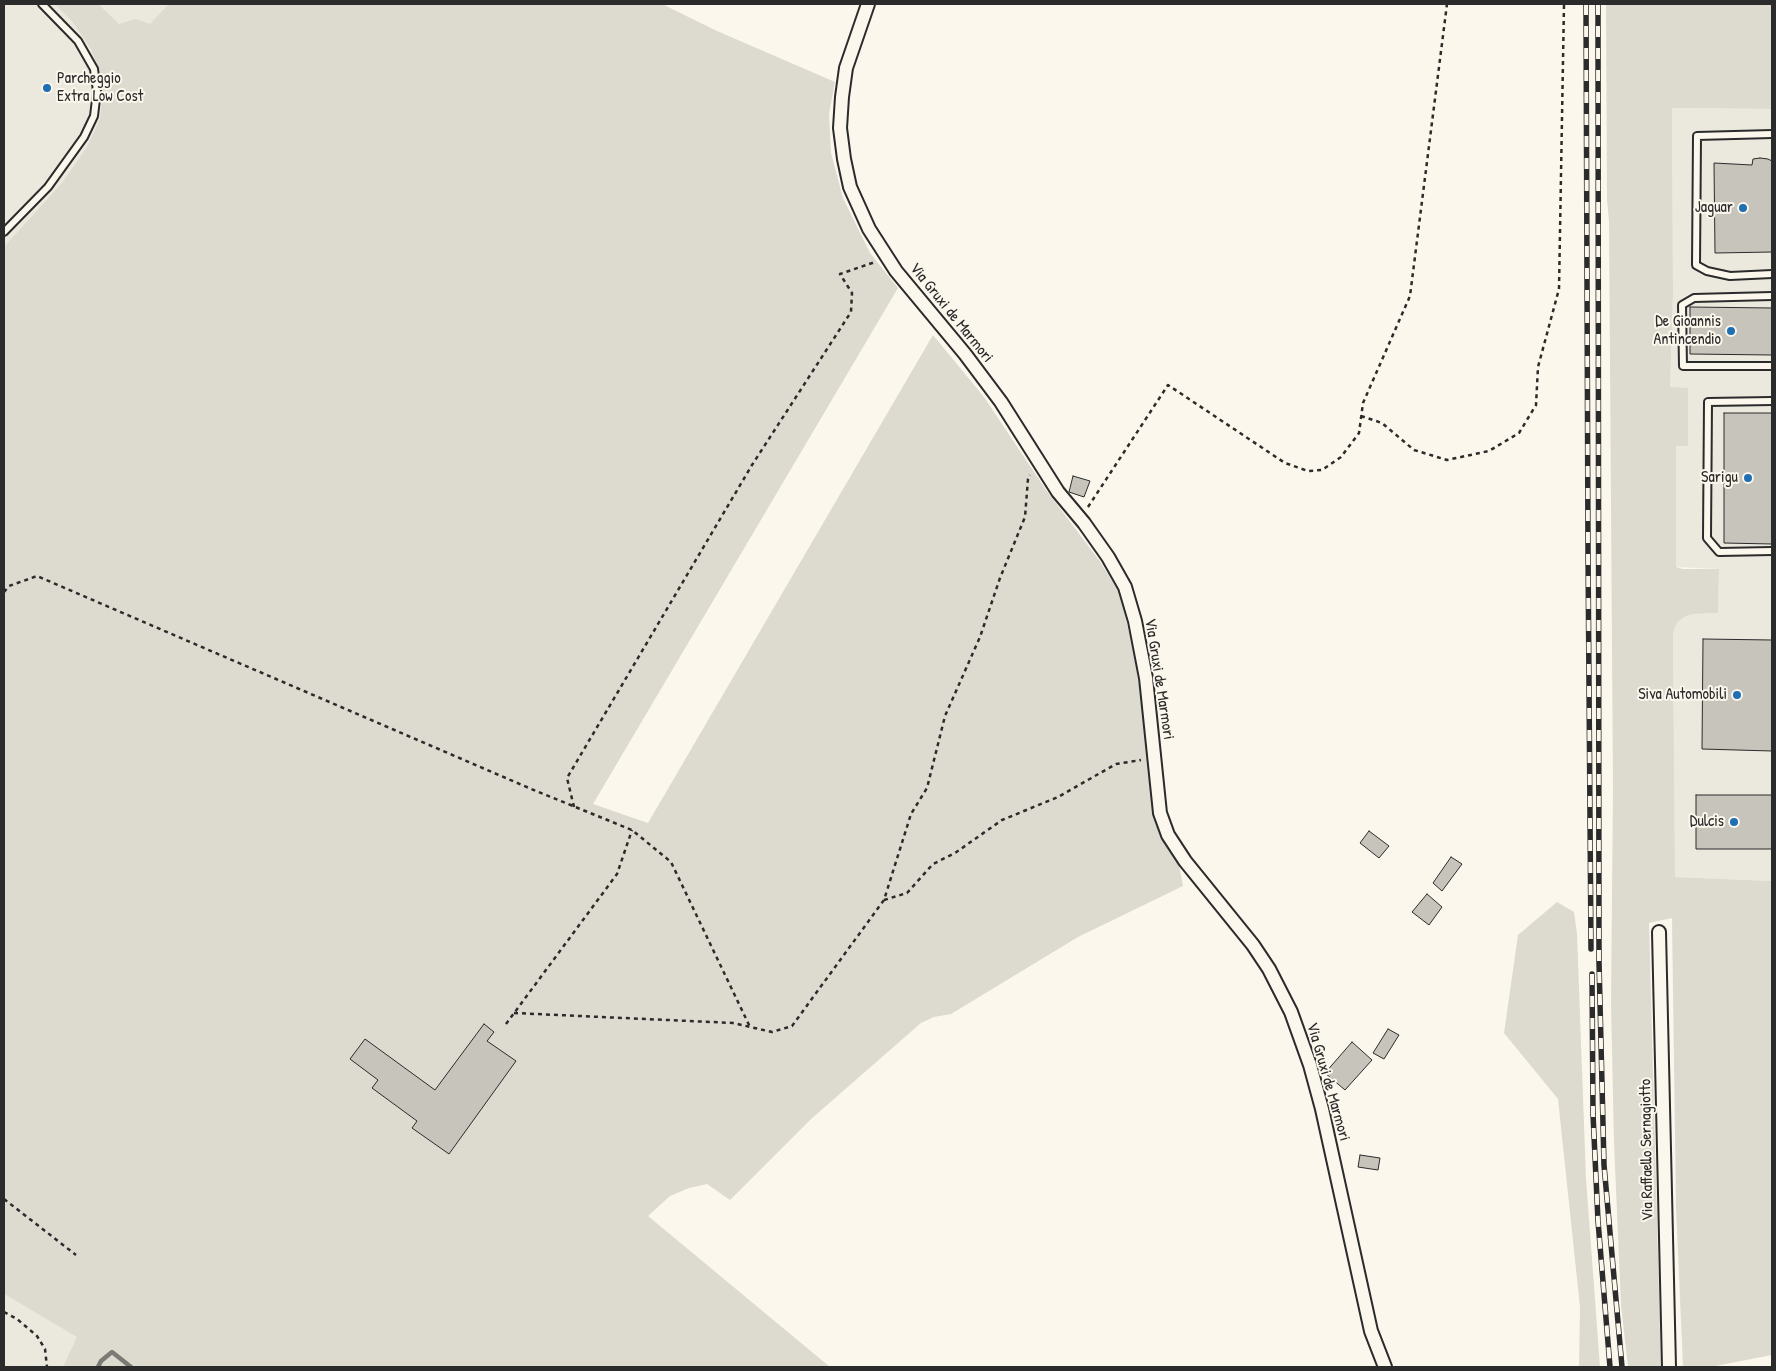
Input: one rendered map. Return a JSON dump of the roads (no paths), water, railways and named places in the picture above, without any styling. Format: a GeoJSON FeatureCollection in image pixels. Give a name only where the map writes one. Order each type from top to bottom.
{"type":"FeatureCollection","features":[{"type":"Feature","properties":{"kind":"street","name":"Via Gruxi de Marmori"},"geometry":{"type":"LineString","coordinates":[[868,4],[846,68],[840,128],[850,187],[869,229],[896,271],[1001,402],[1036,460],[1108,557],[1125,587],[1135,621],[1146,678],[1160,813],[1168,835],[1186,861],[1254,945],[1269,969],[1291,1012],[1310,1065],[1322,1109],[1371,1331],[1385,1367]]}},
{"type":"Feature","properties":{"kind":"street","name":"Via Raffaello Sernagiotto"},"geometry":{"type":"LineString","coordinates":[[1659,932],[1669,1367]]}},
{"type":"Feature","properties":{"kind":"lane"},"geometry":{"type":"LineString","coordinates":[[4,232],[48,187],[84,137],[94,116],[97,91],[94,69],[78,41],[42,4]]}},
{"type":"Feature","properties":{"kind":"lane"},"geometry":{"type":"LineString","coordinates":[[1772,134],[1697,136],[1696,245],[1696,265],[1707,271],[1730,276],[1772,274]]}},
{"type":"Feature","properties":{"kind":"lane"},"geometry":{"type":"LineString","coordinates":[[1772,296],[1694,298],[1682,305],[1683,366],[1772,366]]}},
{"type":"Feature","properties":{"kind":"lane"},"geometry":{"type":"LineString","coordinates":[[1772,401],[1708,402],[1707,528],[1707,538],[1719,552],[1772,551]]}},
{"type":"Feature","properties":{"kind":"waterway"},"geometry":{"type":"LineString","coordinates":[[98,1367],[101,1361],[112,1352],[131,1367]]}},
{"type":"Feature","properties":{"kind":"railway"},"geometry":{"type":"LineString","coordinates":[[1586,4],[1591,949]]}},
{"type":"Feature","properties":{"kind":"railway"},"geometry":{"type":"LineString","coordinates":[[1598,4],[1599,962],[1604,1165],[1622,1367]]}},
{"type":"Feature","properties":{"kind":"railway"},"geometry":{"type":"LineString","coordinates":[[1592,974],[1593,1114],[1598,1221],[1610,1367]]}},
{"type":"Feature","properties":{"kind":"place","name":"Parcheggio Extra Low Cost"},"geometry":{"type":"Point","coordinates":[47,88]}},
{"type":"Feature","properties":{"kind":"place","name":"Jaguar"},"geometry":{"type":"Point","coordinates":[1743,208]}},
{"type":"Feature","properties":{"kind":"place","name":"De Gioannis Antincendio"},"geometry":{"type":"Point","coordinates":[1731,331]}},
{"type":"Feature","properties":{"kind":"place","name":"Sarigu"},"geometry":{"type":"Point","coordinates":[1748,478]}},
{"type":"Feature","properties":{"kind":"place","name":"Siva Automobili"},"geometry":{"type":"Point","coordinates":[1737,695]}},
{"type":"Feature","properties":{"kind":"place","name":"Dulcis"},"geometry":{"type":"Point","coordinates":[1734,822]}}]}
